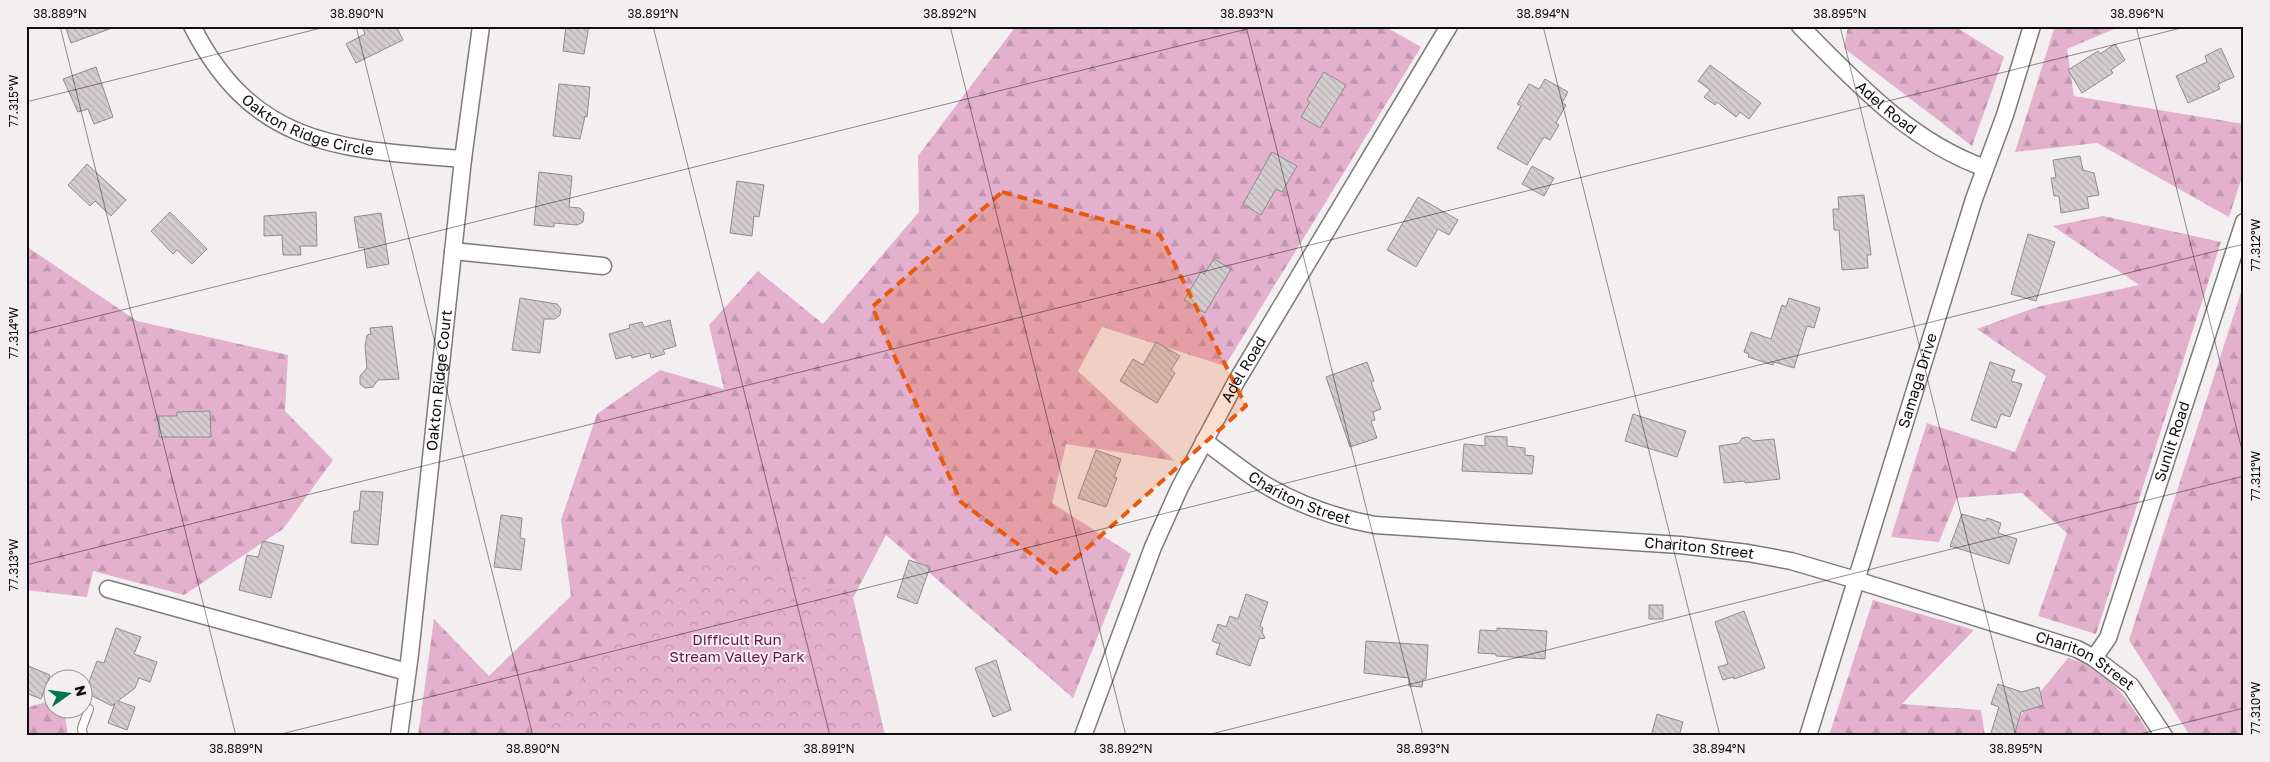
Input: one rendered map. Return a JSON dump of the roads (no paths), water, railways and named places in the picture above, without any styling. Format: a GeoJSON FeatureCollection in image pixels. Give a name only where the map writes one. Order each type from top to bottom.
{"type":"FeatureCollection","features":[{"type":"Feature","properties":{"kind":"street","name":"Oakton Ridge Circle"},"geometry":{"type":"LineString","coordinates":[[192,26],[204,50],[225,79],[243,98],[269,118],[295,132],[322,142],[352,148],[463,159]]}},
{"type":"Feature","properties":{"kind":"street","name":"Oakton Ridge Court"},"geometry":{"type":"LineString","coordinates":[[399,736],[463,159],[481,26]]}},
{"type":"Feature","properties":{"kind":"street","name":"Adel Road"},"geometry":{"type":"LineString","coordinates":[[1083,736],[1153,547],[1180,487],[1241,374],[1449,26]]}},
{"type":"Feature","properties":{"kind":"street","name":"Adel Road"},"geometry":{"type":"LineString","coordinates":[[1800,26],[1865,92],[1891,114],[1937,147],[1985,168]]}},
{"type":"Feature","properties":{"kind":"street","name":"Samaga Drive"},"geometry":{"type":"LineString","coordinates":[[1808,736],[1985,168],[2032,26]]}},
{"type":"Feature","properties":{"kind":"street","name":"Sunlit Road"},"geometry":{"type":"LineString","coordinates":[[2094,658],[2108,638],[2244,222]]}},
{"type":"Feature","properties":{"kind":"street"},"geometry":{"type":"LineString","coordinates":[[453,251],[603,266]]}},
{"type":"Feature","properties":{"kind":"street","name":"Chariton Street"},"geometry":{"type":"LineString","coordinates":[[1204,441],[1267,486],[1312,508],[1342,519],[1375,525],[1680,545],[1748,553],[1791,561],[1856,580],[2077,650],[2094,658],[2131,686],[2164,736]]}},
{"type":"Feature","properties":{"kind":"street"},"geometry":{"type":"LineString","coordinates":[[108,589],[407,672]]}},
{"type":"Feature","properties":{"kind":"lane"},"geometry":{"type":"LineString","coordinates":[[83,736],[82,728],[85,720]]}},
{"type":"Feature","properties":{"kind":"park label","name":"Difficult Run Stream Valley Park"},"geometry":{"type":"Point","coordinates":[737,648]}}]}
